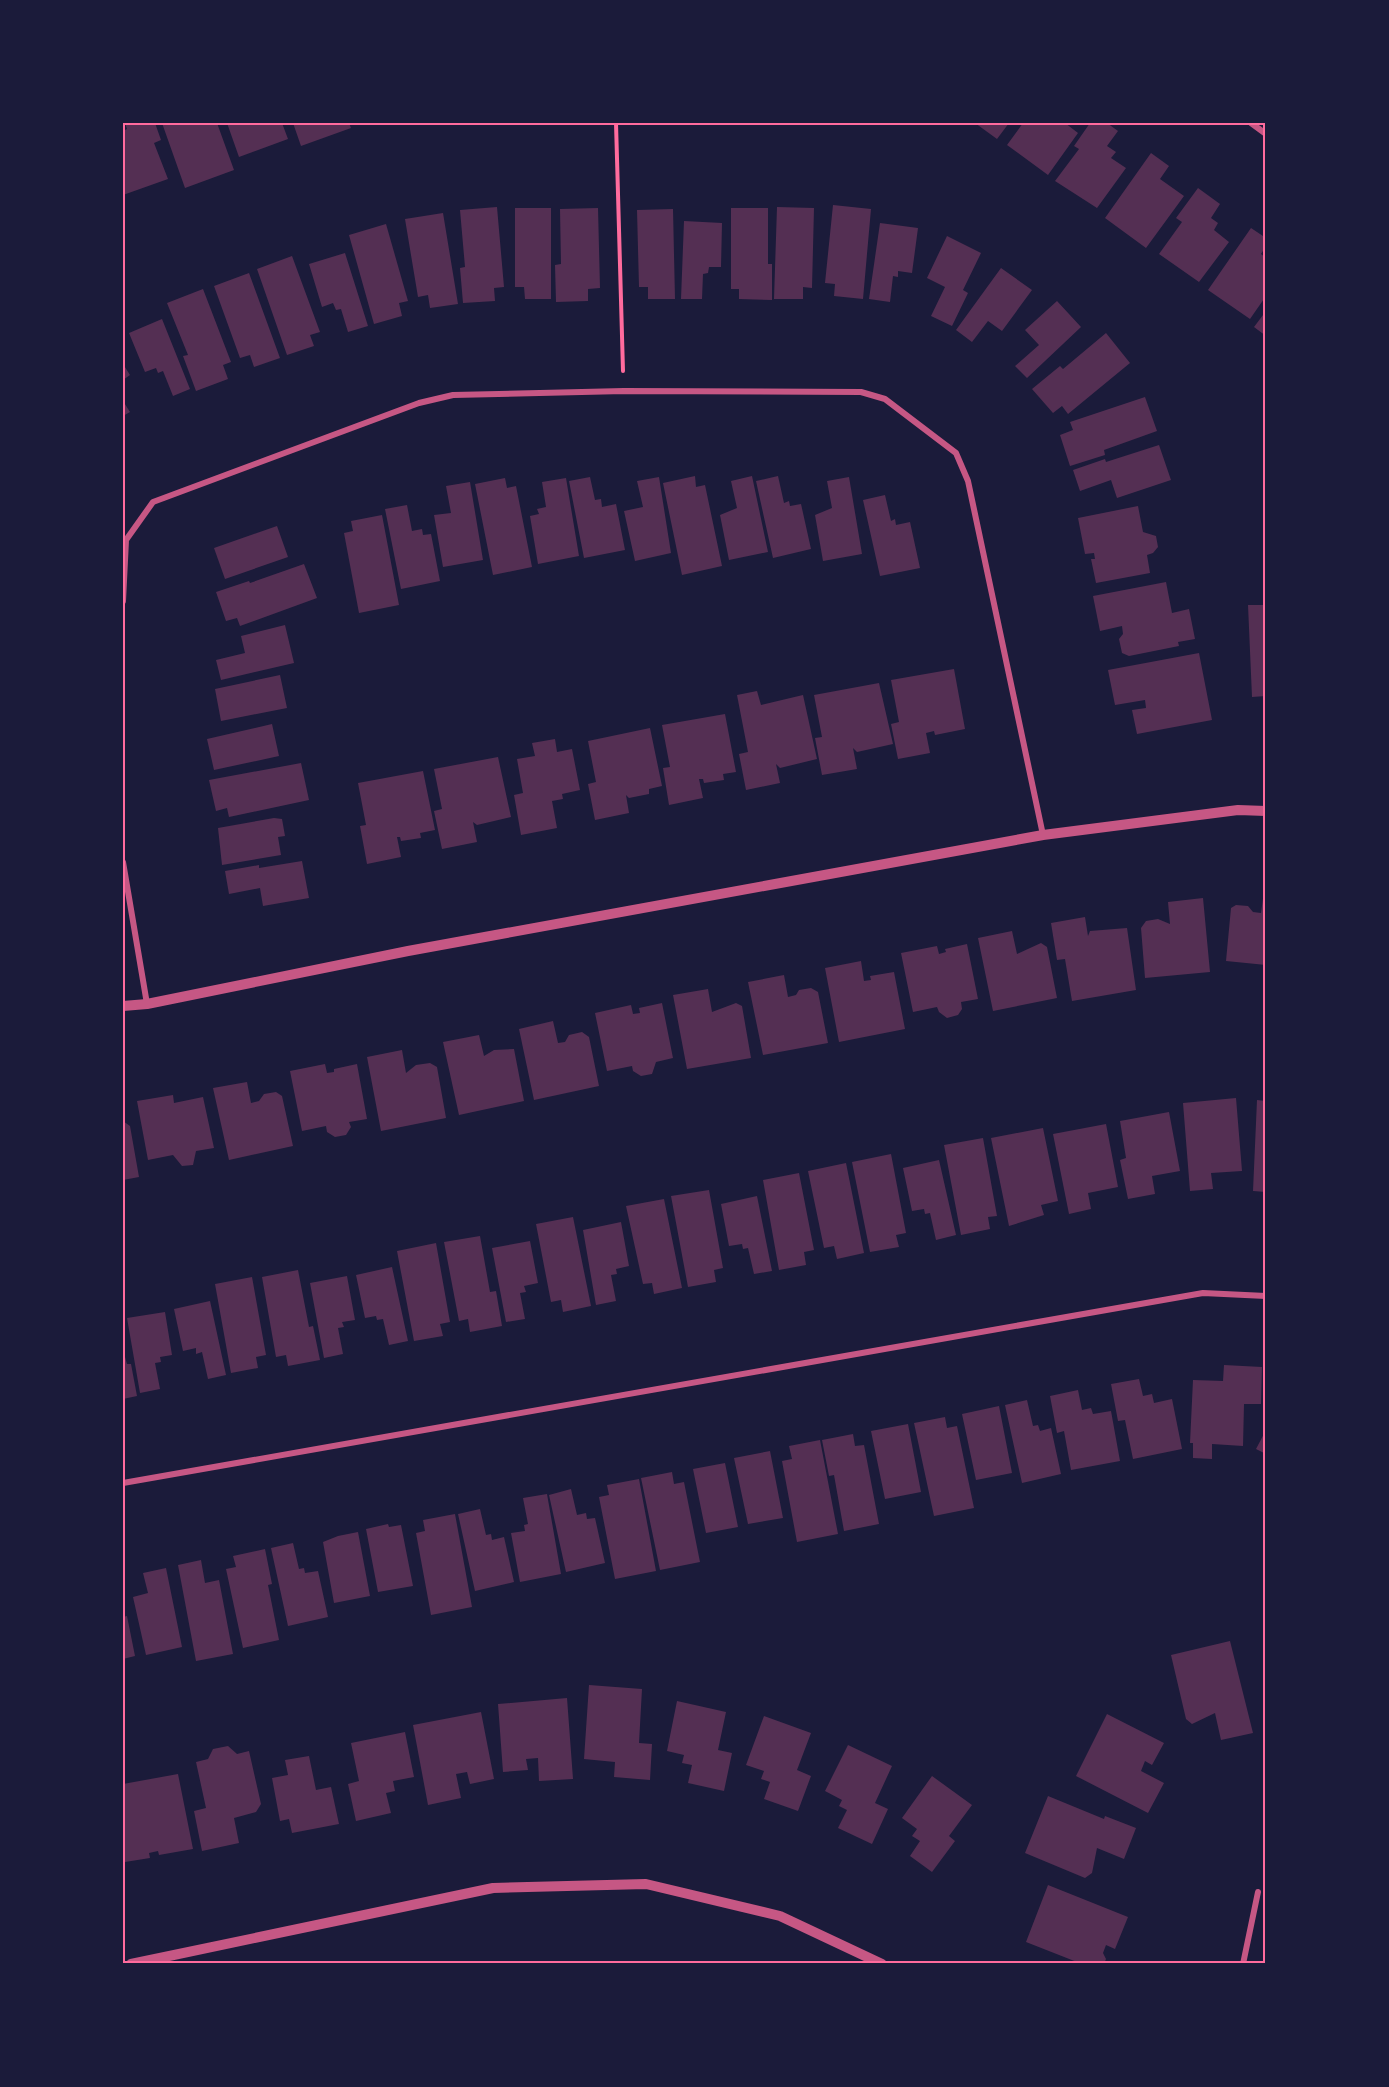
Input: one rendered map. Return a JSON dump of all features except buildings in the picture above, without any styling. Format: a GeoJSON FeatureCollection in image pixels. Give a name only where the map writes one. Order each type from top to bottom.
{"type":"FeatureCollection","features":[{"type":"Feature","properties":{"kind":"street"},"geometry":{"type":"LineString","coordinates":[[1251,123],[1266,134]]}},
{"type":"Feature","properties":{"kind":"street"},"geometry":{"type":"LineString","coordinates":[[123,601],[126,540],[153,502],[419,403],[453,395],[624,390],[861,392],[885,399],[956,453],[968,480],[1043,835]]}},
{"type":"Feature","properties":{"kind":"street"},"geometry":{"type":"LineString","coordinates":[[123,1006],[147,1004],[408,951],[1043,835],[1238,810],[1266,811]]}},
{"type":"Feature","properties":{"kind":"street"},"geometry":{"type":"LineString","coordinates":[[123,862],[147,1004]]}},
{"type":"Feature","properties":{"kind":"street"},"geometry":{"type":"LineString","coordinates":[[123,1483],[1203,1293],[1266,1296]]}},
{"type":"Feature","properties":{"kind":"street"},"geometry":{"type":"LineString","coordinates":[[131,1964],[493,1888],[646,1884],[780,1916],[882,1964]]}},
{"type":"Feature","properties":{"kind":"street"},"geometry":{"type":"LineString","coordinates":[[1243,1964],[1258,1892]]}},
{"type":"Feature","properties":{"kind":"path"},"geometry":{"type":"LineString","coordinates":[[616,123],[624,390]]}}]}
